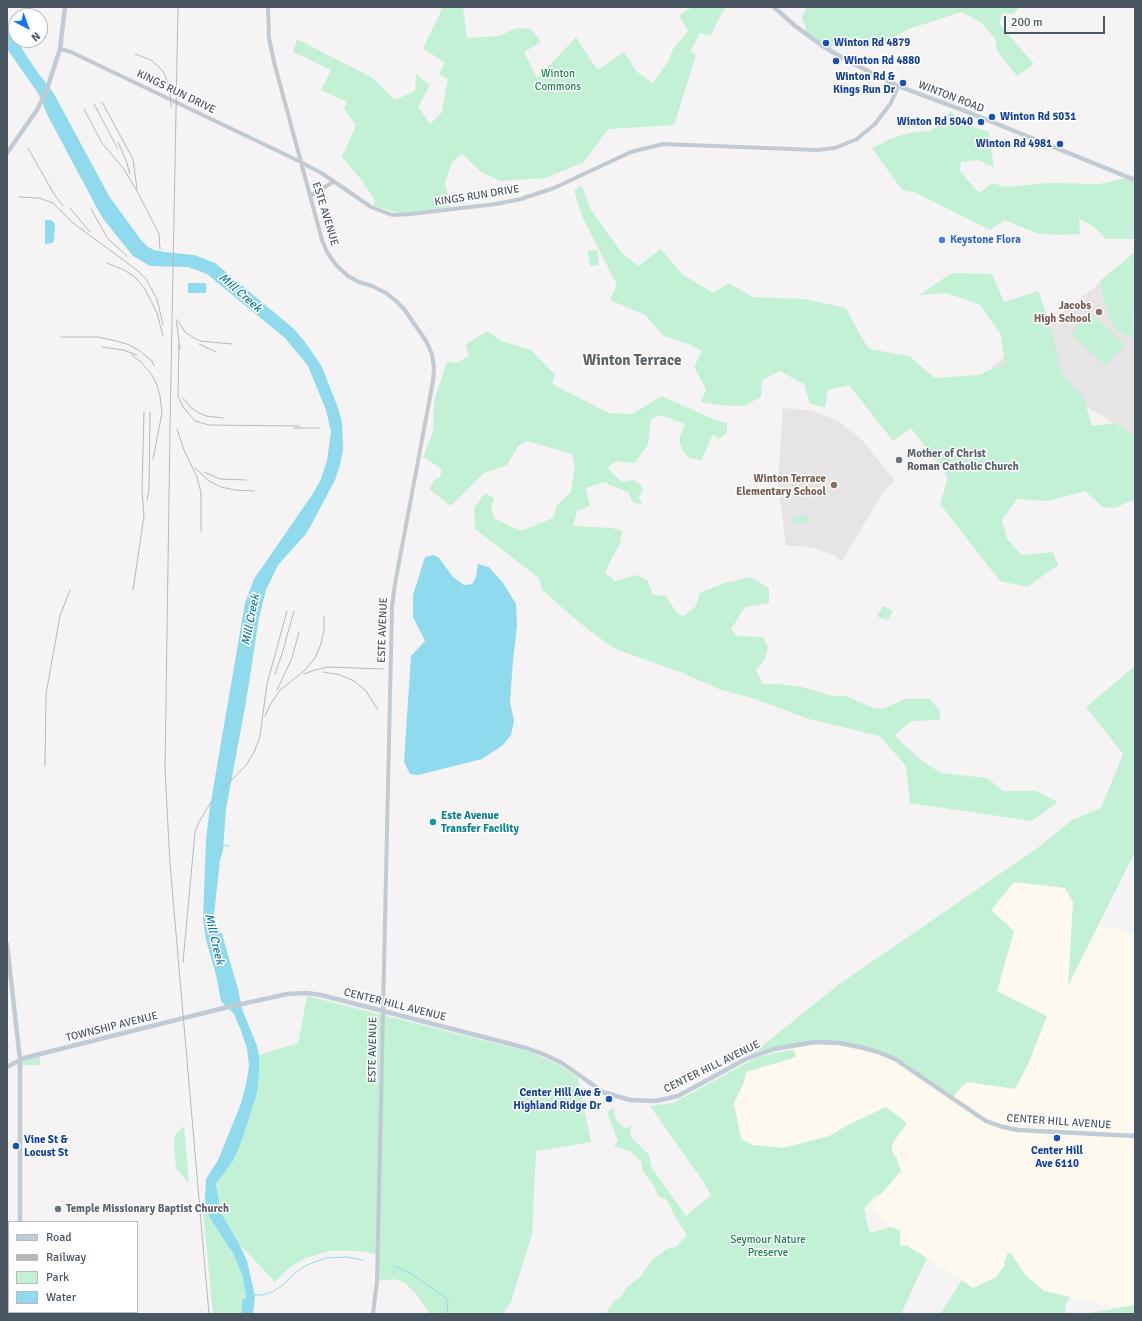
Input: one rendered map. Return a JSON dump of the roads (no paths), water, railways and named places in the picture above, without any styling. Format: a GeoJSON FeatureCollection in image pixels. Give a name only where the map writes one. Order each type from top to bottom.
{"type":"FeatureCollection","features":[{"type":"Feature","properties":{"kind":"main road"},"geometry":{"type":"LineString","coordinates":[[7,153],[37,110],[51,79],[60,49],[66,7]]}},
{"type":"Feature","properties":{"kind":"main road","name":"WINTON ROAD"},"geometry":{"type":"LineString","coordinates":[[774,7],[794,25],[821,45],[846,60],[898,86],[965,111],[1135,180]]}},
{"type":"Feature","properties":{"kind":"main road"},"geometry":{"type":"LineString","coordinates":[[7,944],[20,1060],[20,1221]]}},
{"type":"Feature","properties":{"kind":"main road","name":"CENTER HILL AVENUE"},"geometry":{"type":"LineString","coordinates":[[224,1008],[288,994],[307,993],[321,995],[526,1048],[562,1063],[603,1092],[630,1100],[656,1101],[678,1096],[746,1059],[768,1050],[808,1043],[839,1044],[864,1048],[895,1059],[986,1121],[1002,1127],[1018,1130],[1135,1136]]}},
{"type":"Feature","properties":{"kind":"main road","name":"TOWNSHIP AVENUE"},"geometry":{"type":"LineString","coordinates":[[7,1067],[20,1060],[224,1008]]}},
{"type":"Feature","properties":{"kind":"street","name":"ESTE AVENUE"},"geometry":{"type":"LineString","coordinates":[[268,7],[269,38],[274,62],[322,240],[331,259],[341,270],[353,279],[380,290],[396,301],[404,309],[426,341],[432,354],[434,368],[433,381],[394,584],[392,606],[377,1281],[373,1314]]}},
{"type":"Feature","properties":{"kind":"street","name":"KINGS RUN DRIVE"},"geometry":{"type":"LineString","coordinates":[[60,49],[71,52],[301,162],[364,203],[378,211],[392,215],[496,204],[521,199],[554,188],[631,152],[663,144],[825,150],[851,142],[869,130],[887,110],[898,86]]}},
{"type":"Feature","properties":{"kind":"street"},"geometry":{"type":"LineString","coordinates":[[310,196],[333,182]]}},
{"type":"Feature","properties":{"kind":"water","name":"Mill Creek"},"geometry":{"type":"Polygon","coordinates":[[[7,26],[8,48],[22,48],[53,92],[109,196],[141,240],[148,247],[154,250],[194,255],[215,263],[294,329],[322,367],[342,422],[343,449],[335,480],[305,535],[278,565],[266,590],[259,618],[246,702],[226,809],[223,850],[220,860],[213,924],[222,934],[238,989],[242,1009],[257,1046],[259,1055],[257,1093],[246,1128],[233,1161],[216,1184],[221,1213],[239,1243],[247,1261],[255,1296],[253,1314],[242,1314],[242,1300],[246,1298],[243,1277],[234,1255],[209,1217],[205,1199],[206,1179],[218,1160],[240,1106],[246,1085],[249,1066],[247,1048],[234,1014],[221,1001],[216,975],[206,940],[203,919],[206,840],[210,807],[245,603],[254,579],[320,481],[327,461],[331,432],[326,410],[308,366],[285,338],[207,274],[188,267],[150,266],[133,256],[104,220],[48,116],[38,93],[7,49],[7,26]]]}},
{"type":"Feature","properties":{"kind":"water"},"geometry":{"type":"Polygon","coordinates":[[[45,220],[51,220],[55,224],[54,241],[52,243],[45,244],[45,220]]]}},
{"type":"Feature","properties":{"kind":"water"},"geometry":{"type":"Polygon","coordinates":[[[188,283],[206,283],[206,293],[188,293],[188,283]]]}},
{"type":"Feature","properties":{"kind":"water"},"geometry":{"type":"Polygon","coordinates":[[[434,555],[439,558],[453,577],[464,585],[472,584],[476,577],[478,564],[489,567],[503,583],[516,604],[517,626],[510,702],[514,721],[511,735],[503,745],[482,759],[418,775],[410,774],[404,762],[411,656],[425,641],[413,617],[413,595],[425,557],[434,555]]]}},
{"type":"Feature","properties":{"kind":"waterway"},"geometry":{"type":"LineString","coordinates":[[223,845],[229,846]]}},
{"type":"Feature","properties":{"kind":"waterway"},"geometry":{"type":"LineString","coordinates":[[253,1295],[273,1292],[307,1265],[326,1258],[346,1257],[363,1260]]}},
{"type":"Feature","properties":{"kind":"waterway"},"geometry":{"type":"LineString","coordinates":[[394,1266],[412,1274],[448,1300],[447,1314]]}},
{"type":"Feature","properties":{"kind":"railway"},"geometry":{"type":"LineString","coordinates":[[178,7],[165,769],[170,864],[209,1314]]}},
{"type":"Feature","properties":{"kind":"railway"},"geometry":{"type":"LineString","coordinates":[[135,54],[151,60],[162,70],[170,90],[171,107]]}},
{"type":"Feature","properties":{"kind":"railway"},"geometry":{"type":"LineString","coordinates":[[102,102],[133,159],[137,189]]}},
{"type":"Feature","properties":{"kind":"railway"},"geometry":{"type":"LineString","coordinates":[[94,104],[118,149]]}},
{"type":"Feature","properties":{"kind":"railway"},"geometry":{"type":"LineString","coordinates":[[84,109],[102,143],[123,168],[137,191],[159,234],[160,249]]}},
{"type":"Feature","properties":{"kind":"railway"},"geometry":{"type":"LineString","coordinates":[[118,142],[130,174]]}},
{"type":"Feature","properties":{"kind":"railway"},"geometry":{"type":"LineString","coordinates":[[28,148],[54,194],[63,206]]}},
{"type":"Feature","properties":{"kind":"railway"},"geometry":{"type":"LineString","coordinates":[[19,197],[39,198],[53,203],[73,223],[137,270],[146,279],[157,299],[163,325]]}},
{"type":"Feature","properties":{"kind":"railway"},"geometry":{"type":"LineString","coordinates":[[70,208],[90,232]]}},
{"type":"Feature","properties":{"kind":"railway"},"geometry":{"type":"LineString","coordinates":[[91,209],[108,239],[127,256]]}},
{"type":"Feature","properties":{"kind":"railway"},"geometry":{"type":"LineString","coordinates":[[107,263],[124,270],[135,277],[145,289],[157,313],[163,336]]}},
{"type":"Feature","properties":{"kind":"railway"},"geometry":{"type":"LineString","coordinates":[[176,319],[180,349]]}},
{"type":"Feature","properties":{"kind":"railway"},"geometry":{"type":"LineString","coordinates":[[178,321],[185,332],[200,341],[232,344]]}},
{"type":"Feature","properties":{"kind":"railway"},"geometry":{"type":"LineString","coordinates":[[61,337],[98,337],[127,344],[140,351],[152,361],[154,366]]}},
{"type":"Feature","properties":{"kind":"railway"},"geometry":{"type":"LineString","coordinates":[[179,344],[178,396],[183,407],[195,421],[209,425],[299,426]]}},
{"type":"Feature","properties":{"kind":"railway"},"geometry":{"type":"LineString","coordinates":[[199,344],[216,352]]}},
{"type":"Feature","properties":{"kind":"railway"},"geometry":{"type":"LineString","coordinates":[[102,347],[123,350],[137,355]]}},
{"type":"Feature","properties":{"kind":"railway"},"geometry":{"type":"LineString","coordinates":[[132,355],[141,362],[152,375],[160,396],[162,413],[153,459]]}},
{"type":"Feature","properties":{"kind":"railway"},"geometry":{"type":"LineString","coordinates":[[183,398],[190,407],[199,413],[206,416],[223,418]]}},
{"type":"Feature","properties":{"kind":"railway"},"geometry":{"type":"LineString","coordinates":[[133,590],[144,516],[142,490],[144,412]]}},
{"type":"Feature","properties":{"kind":"railway"},"geometry":{"type":"LineString","coordinates":[[147,500],[149,489],[150,412]]}},
{"type":"Feature","properties":{"kind":"railway"},"geometry":{"type":"LineString","coordinates":[[294,428],[320,428]]}},
{"type":"Feature","properties":{"kind":"railway"},"geometry":{"type":"LineString","coordinates":[[177,429],[184,450],[197,477],[201,493],[201,531]]}},
{"type":"Feature","properties":{"kind":"railway"},"geometry":{"type":"LineString","coordinates":[[195,468],[209,481],[221,487],[235,490],[254,491]]}},
{"type":"Feature","properties":{"kind":"railway"},"geometry":{"type":"LineString","coordinates":[[204,472],[220,479],[246,480]]}},
{"type":"Feature","properties":{"kind":"railway"},"geometry":{"type":"LineString","coordinates":[[45,766],[46,694],[60,616],[70,590]]}},
{"type":"Feature","properties":{"kind":"railway"},"geometry":{"type":"LineString","coordinates":[[183,962],[195,832],[211,802],[247,764],[255,750],[260,736],[267,684],[287,611]]}},
{"type":"Feature","properties":{"kind":"railway"},"geometry":{"type":"LineString","coordinates":[[275,674],[294,611]]}},
{"type":"Feature","properties":{"kind":"railway"},"geometry":{"type":"LineString","coordinates":[[265,716],[280,690],[304,671],[315,658],[321,644],[324,630],[324,616]]}},
{"type":"Feature","properties":{"kind":"railway"},"geometry":{"type":"LineString","coordinates":[[277,690],[292,658],[299,632]]}},
{"type":"Feature","properties":{"kind":"railway"},"geometry":{"type":"LineString","coordinates":[[304,674],[328,667],[383,669]]}},
{"type":"Feature","properties":{"kind":"railway"},"geometry":{"type":"LineString","coordinates":[[323,672],[340,675],[354,681],[366,691],[378,710]]}},
{"type":"Feature","properties":{"kind":"place","name":"Winton Rd 4879"},"geometry":{"type":"Point","coordinates":[826,43]}},
{"type":"Feature","properties":{"kind":"place","name":"Winton Rd 4880"},"geometry":{"type":"Point","coordinates":[836,61]}},
{"type":"Feature","properties":{"kind":"place","name":"Winton Rd & Kings Run Dr"},"geometry":{"type":"Point","coordinates":[903,83]}},
{"type":"Feature","properties":{"kind":"place","name":"Winton Rd 5031"},"geometry":{"type":"Point","coordinates":[992,117]}},
{"type":"Feature","properties":{"kind":"place","name":"Winton Rd 5040"},"geometry":{"type":"Point","coordinates":[981,122]}},
{"type":"Feature","properties":{"kind":"place","name":"Winton Rd 4981"},"geometry":{"type":"Point","coordinates":[1060,144]}},
{"type":"Feature","properties":{"kind":"place","name":"Keystone Flora"},"geometry":{"type":"Point","coordinates":[942,240]}},
{"type":"Feature","properties":{"kind":"place","name":"Jacobs High School"},"geometry":{"type":"Point","coordinates":[1099,312]}},
{"type":"Feature","properties":{"kind":"place","name":"Mother of Christ Roman Catholic Church"},"geometry":{"type":"Point","coordinates":[899,460]}},
{"type":"Feature","properties":{"kind":"place","name":"Winton Terrace Elementary School"},"geometry":{"type":"Point","coordinates":[834,485]}},
{"type":"Feature","properties":{"kind":"place","name":"Este Avenue Transfer Facility"},"geometry":{"type":"Point","coordinates":[433,822]}},
{"type":"Feature","properties":{"kind":"place","name":"Center Hill Ave & Highland Ridge Dr"},"geometry":{"type":"Point","coordinates":[609,1099]}},
{"type":"Feature","properties":{"kind":"place","name":"Center Hill Ave 6110"},"geometry":{"type":"Point","coordinates":[1057,1138]}},
{"type":"Feature","properties":{"kind":"place","name":"Vine St & Locust St"},"geometry":{"type":"Point","coordinates":[16,1146]}},
{"type":"Feature","properties":{"kind":"place","name":"Temple Missionary Baptist Church"},"geometry":{"type":"Point","coordinates":[58,1209]}},
{"type":"Feature","properties":{"kind":"district","name":"Winton Terrace"},"geometry":{"type":"Point","coordinates":[632,361]}},
{"type":"Feature","properties":{"kind":"park label","name":"Winton Commons"},"geometry":{"type":"Point","coordinates":[558,80]}},
{"type":"Feature","properties":{"kind":"park label","name":"Seymour Nature Preserve"},"geometry":{"type":"Point","coordinates":[768,1246]}}]}
